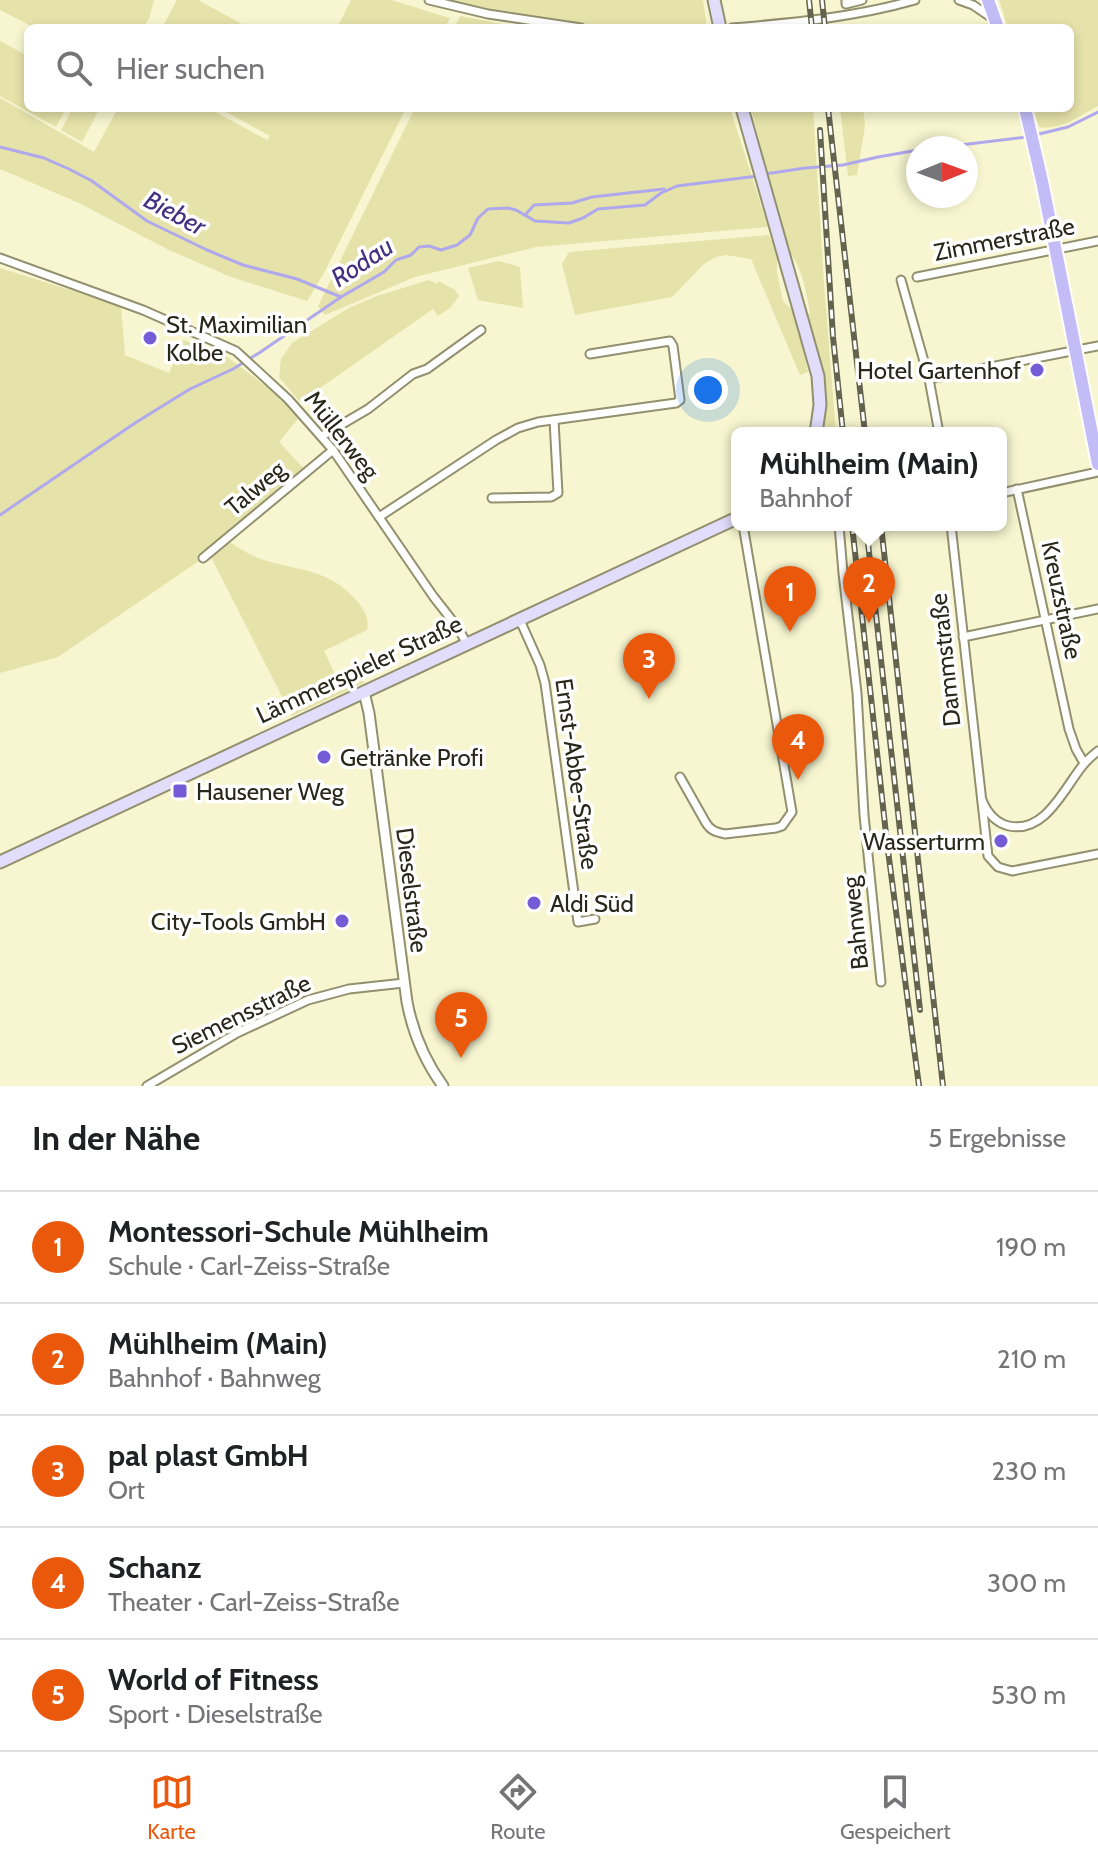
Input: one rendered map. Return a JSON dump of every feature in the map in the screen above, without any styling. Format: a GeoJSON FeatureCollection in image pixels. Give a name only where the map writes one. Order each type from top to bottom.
{"type":"FeatureCollection","features":[{"type":"Feature","properties":{"kind":"main road"},"geometry":{"type":"LineString","coordinates":[[714,0],[719,22]]}},
{"type":"Feature","properties":{"kind":"main road"},"geometry":{"type":"LineString","coordinates":[[988,0],[996,24]]}},
{"type":"Feature","properties":{"kind":"main road"},"geometry":{"type":"LineString","coordinates":[[743,112],[818,376],[820,405],[817,427]]}},
{"type":"Feature","properties":{"kind":"main road"},"geometry":{"type":"LineString","coordinates":[[1026,112],[1098,464]]}},
{"type":"Feature","properties":{"kind":"main road","name":"Lämmerspieler Straße"},"geometry":{"type":"LineString","coordinates":[[0,862],[731,521]]}},
{"type":"Feature","properties":{"kind":"street"},"geometry":{"type":"LineString","coordinates":[[429,0],[488,14],[554,24]]}},
{"type":"Feature","properties":{"kind":"street"},"geometry":{"type":"LineString","coordinates":[[845,3],[862,0]]}},
{"type":"Feature","properties":{"kind":"street"},"geometry":{"type":"LineString","coordinates":[[770,24],[827,18],[915,0]]}},
{"type":"Feature","properties":{"kind":"street"},"geometry":{"type":"LineString","coordinates":[[959,0],[983,10],[995,24]]}},
{"type":"Feature","properties":{"kind":"street","name":"Zimmerstraße"},"geometry":{"type":"LineString","coordinates":[[917,277],[1098,241]]}},
{"type":"Feature","properties":{"kind":"street","name":"Müllerweg"},"geometry":{"type":"LineString","coordinates":[[0,258],[151,313],[236,351],[288,399],[322,436],[467,644]]}},
{"type":"Feature","properties":{"kind":"street"},"geometry":{"type":"LineString","coordinates":[[901,280],[929,379],[938,427]]}},
{"type":"Feature","properties":{"kind":"street"},"geometry":{"type":"LineString","coordinates":[[322,436],[368,409],[413,374],[427,369],[481,330]]}},
{"type":"Feature","properties":{"kind":"street"},"geometry":{"type":"LineString","coordinates":[[379,517],[510,432],[526,425],[680,400],[670,341],[590,354]]}},
{"type":"Feature","properties":{"kind":"street"},"geometry":{"type":"LineString","coordinates":[[929,379],[1098,346]]}},
{"type":"Feature","properties":{"kind":"street"},"geometry":{"type":"LineString","coordinates":[[492,498],[551,497],[558,493],[554,420]]}},
{"type":"Feature","properties":{"kind":"street","name":"Talweg"},"geometry":{"type":"LineString","coordinates":[[203,558],[333,450]]}},
{"type":"Feature","properties":{"kind":"street"},"geometry":{"type":"LineString","coordinates":[[1007,492],[1098,472]]}},
{"type":"Feature","properties":{"kind":"street","name":"Kreuzstraße"},"geometry":{"type":"LineString","coordinates":[[1017,489],[1071,737],[1084,763]]}},
{"type":"Feature","properties":{"kind":"street"},"geometry":{"type":"LineString","coordinates":[[680,777],[706,823],[717,833],[780,827],[792,812],[744,531]]}},
{"type":"Feature","properties":{"kind":"street","name":"Bahnweg"},"geometry":{"type":"LineString","coordinates":[[840,531],[857,693],[864,815],[881,982]]}},
{"type":"Feature","properties":{"kind":"street","name":"Dammstraße"},"geometry":{"type":"LineString","coordinates":[[952,531],[986,850],[998,867],[1018,871],[1098,854]]}},
{"type":"Feature","properties":{"kind":"street"},"geometry":{"type":"LineString","coordinates":[[963,637],[1098,609]]}},
{"type":"Feature","properties":{"kind":"street","name":"Ernst-Abbe-Straße"},"geometry":{"type":"LineString","coordinates":[[519,618],[545,683],[578,922],[595,919]]}},
{"type":"Feature","properties":{"kind":"street","name":"Dieselstraße"},"geometry":{"type":"LineString","coordinates":[[364,692],[410,1017],[426,1060],[443,1086]]}},
{"type":"Feature","properties":{"kind":"street"},"geometry":{"type":"LineString","coordinates":[[979,790],[983,804],[997,820],[1014,826],[1027,825],[1054,805],[1084,763],[1098,751]]}},
{"type":"Feature","properties":{"kind":"street","name":"Siemensstraße"},"geometry":{"type":"LineString","coordinates":[[147,1086],[237,1033],[300,1003],[337,992],[404,983]]}},
{"type":"Feature","properties":{"kind":"shaded area"},"geometry":{"type":"Polygon","coordinates":[[[0,0],[154,0],[146,24],[27,24],[0,10],[0,0]]]}},
{"type":"Feature","properties":{"kind":"shaded area"},"geometry":{"type":"Polygon","coordinates":[[[177,0],[198,0],[242,24],[164,24],[177,0]]]}},
{"type":"Feature","properties":{"kind":"shaded area"},"geometry":{"type":"Polygon","coordinates":[[[351,0],[391,0],[450,18],[447,24],[339,24],[351,0]]]}},
{"type":"Feature","properties":{"kind":"shaded area"},"geometry":{"type":"Polygon","coordinates":[[[430,0],[703,0],[706,24],[525,24],[452,9],[430,0]]]}},
{"type":"Feature","properties":{"kind":"shaded area"},"geometry":{"type":"Polygon","coordinates":[[[999,0],[1098,0],[1098,106],[1062,125],[1039,127],[1034,112],[1074,112],[1074,24],[1007,24],[999,0]]]}},
{"type":"Feature","properties":{"kind":"shaded area"},"geometry":{"type":"Polygon","coordinates":[[[460,16],[502,24],[456,24],[460,16]]]}},
{"type":"Feature","properties":{"kind":"shaded area"},"geometry":{"type":"Polygon","coordinates":[[[0,41],[24,54],[24,109],[0,96],[0,41]]]}},
{"type":"Feature","properties":{"kind":"shaded area"},"geometry":{"type":"Polygon","coordinates":[[[0,98],[94,152],[116,112],[215,112],[267,140],[270,136],[226,112],[404,112],[307,301],[231,277],[167,249],[79,203],[0,169],[0,98]]]}},
{"type":"Feature","properties":{"kind":"shaded area"},"geometry":{"type":"Polygon","coordinates":[[[29,112],[64,112],[56,127],[29,112]]]}},
{"type":"Feature","properties":{"kind":"shaded area"},"geometry":{"type":"Polygon","coordinates":[[[71,112],[98,112],[82,142],[61,130],[71,112]]]}},
{"type":"Feature","properties":{"kind":"shaded area"},"geometry":{"type":"Polygon","coordinates":[[[413,112],[731,112],[768,227],[536,247],[415,277],[325,315],[318,306],[413,112]]]}},
{"type":"Feature","properties":{"kind":"shaded area"},"geometry":{"type":"Polygon","coordinates":[[[752,112],[813,112],[836,427],[823,427],[826,403],[820,358],[807,315],[810,313],[800,271],[787,249],[752,112]]]}},
{"type":"Feature","properties":{"kind":"shaded area"},"geometry":{"type":"Polygon","coordinates":[[[840,112],[863,112],[865,126],[857,175],[848,176],[840,112]]]}},
{"type":"Feature","properties":{"kind":"shaded area"},"geometry":{"type":"Polygon","coordinates":[[[769,235],[777,252],[777,273],[783,301],[795,313],[808,372],[800,375],[751,259],[726,255],[716,257],[704,264],[672,297],[575,315],[562,264],[569,252],[769,235]]]}},
{"type":"Feature","properties":{"kind":"shaded area"},"geometry":{"type":"Polygon","coordinates":[[[499,261],[520,267],[523,308],[478,300],[468,268],[499,261]]]}},
{"type":"Feature","properties":{"kind":"shaded area"},"geometry":{"type":"Polygon","coordinates":[[[0,268],[121,306],[125,355],[169,373],[183,340],[221,352],[302,414],[279,442],[309,474],[228,541],[261,559],[324,576],[336,582],[358,602],[367,619],[367,630],[324,651],[335,674],[355,666],[364,683],[292,716],[210,555],[218,548],[58,657],[0,673],[0,268]]]}},
{"type":"Feature","properties":{"kind":"shaded area"},"geometry":{"type":"Polygon","coordinates":[[[429,280],[455,290],[459,296],[450,308],[438,316],[433,309],[300,402],[279,377],[281,359],[292,343],[349,308],[429,280]]]}},
{"type":"Feature","properties":{"kind":"waterway","name":"Rodau"},"geometry":{"type":"LineString","coordinates":[[1035,135],[1068,127],[1098,112]]}},
{"type":"Feature","properties":{"kind":"waterway","name":"Rodau"},"geometry":{"type":"LineString","coordinates":[[978,143],[1027,137]]}},
{"type":"Feature","properties":{"kind":"waterway","name":"Bieber"},"geometry":{"type":"LineString","coordinates":[[0,147],[44,158],[69,169],[92,181],[147,221],[207,250],[243,265],[297,279],[341,297]]}},
{"type":"Feature","properties":{"kind":"waterway","name":"Rodau"},"geometry":{"type":"LineString","coordinates":[[765,174],[843,165],[906,152]]}},
{"type":"Feature","properties":{"kind":"waterway","name":"Rodau"},"geometry":{"type":"LineString","coordinates":[[0,515],[135,423],[190,389],[259,353],[341,297],[384,272],[396,260],[411,255],[419,247],[441,250],[457,245],[470,235],[478,218],[488,209],[508,208],[535,221],[569,223],[598,209],[645,205],[677,186],[758,176]]}},
{"type":"Feature","properties":{"kind":"waterway"},"geometry":{"type":"LineString","coordinates":[[525,215],[534,205],[572,203],[592,197],[664,189]]}},
{"type":"Feature","properties":{"kind":"railway"},"geometry":{"type":"LineString","coordinates":[[809,0],[812,24]]}},
{"type":"Feature","properties":{"kind":"railway"},"geometry":{"type":"LineString","coordinates":[[822,0],[825,24]]}},
{"type":"Feature","properties":{"kind":"railway"},"geometry":{"type":"LineString","coordinates":[[828,112],[864,427]]}},
{"type":"Feature","properties":{"kind":"railway"},"geometry":{"type":"LineString","coordinates":[[820,130],[833,337],[842,427]]}},
{"type":"Feature","properties":{"kind":"railway"},"geometry":{"type":"LineString","coordinates":[[853,531],[887,843],[919,1086]]}},
{"type":"Feature","properties":{"kind":"railway"},"geometry":{"type":"LineString","coordinates":[[867,531],[920,1010]]}},
{"type":"Feature","properties":{"kind":"railway"},"geometry":{"type":"LineString","coordinates":[[882,531],[943,1086]]}},
{"type":"Feature","properties":{"kind":"place","name":"St. Maximilian Kolbe"},"geometry":{"type":"Point","coordinates":[150,338]}},
{"type":"Feature","properties":{"kind":"place","name":"Hotel Gartenhof"},"geometry":{"type":"Point","coordinates":[1037,370]}},
{"type":"Feature","properties":{"kind":"place","name":"Mühlheim (Main)"},"geometry":{"type":"Point","coordinates":[869,623]}},
{"type":"Feature","properties":{"kind":"place","name":"Montessori-Schule Mühlheim"},"geometry":{"type":"Point","coordinates":[790,632]}},
{"type":"Feature","properties":{"kind":"place","name":"pal plast GmbH"},"geometry":{"type":"Point","coordinates":[649,699]}},
{"type":"Feature","properties":{"kind":"place","name":"Getränke Profi"},"geometry":{"type":"Point","coordinates":[324,757]}},
{"type":"Feature","properties":{"kind":"place","name":"Schanz"},"geometry":{"type":"Point","coordinates":[798,780]}},
{"type":"Feature","properties":{"kind":"place","name":"Hausener Weg"},"geometry":{"type":"Point","coordinates":[180,791]}},
{"type":"Feature","properties":{"kind":"place","name":"Wasserturm"},"geometry":{"type":"Point","coordinates":[1001,841]}},
{"type":"Feature","properties":{"kind":"place","name":"Aldi Süd"},"geometry":{"type":"Point","coordinates":[534,903]}},
{"type":"Feature","properties":{"kind":"place","name":"City-Tools GmbH"},"geometry":{"type":"Point","coordinates":[342,921]}},
{"type":"Feature","properties":{"kind":"place","name":"World of Fitness"},"geometry":{"type":"Point","coordinates":[461,1058]}}]}
